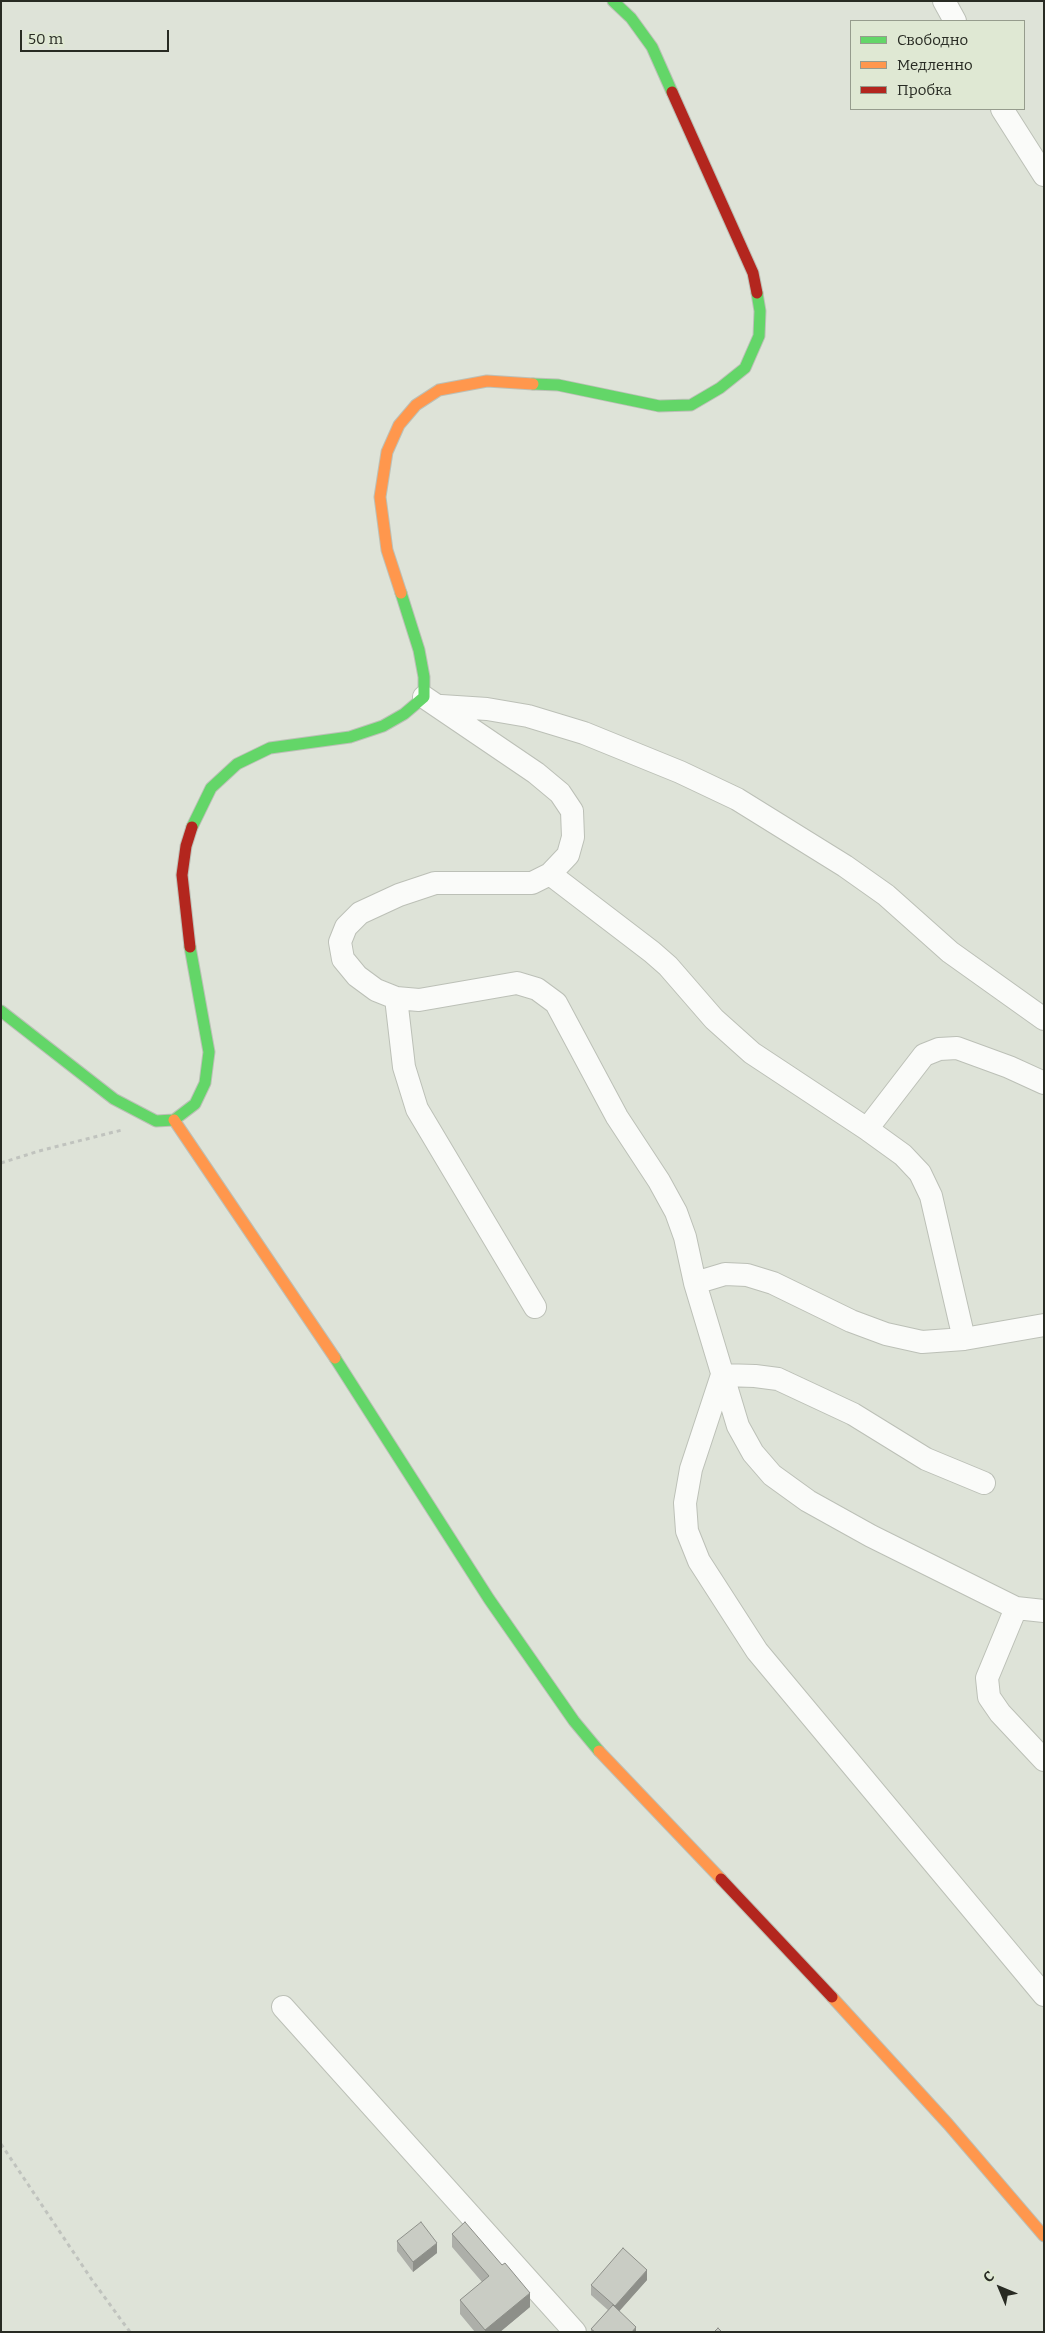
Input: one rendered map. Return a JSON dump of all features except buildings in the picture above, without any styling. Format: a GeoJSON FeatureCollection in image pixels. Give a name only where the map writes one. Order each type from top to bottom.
{"type":"FeatureCollection","features":[{"type":"Feature","properties":{"kind":"street"},"geometry":{"type":"LineString","coordinates":[[613,1],[631,18],[652,48],[753,273],[760,311],[759,336],[744,368],[720,388],[691,405],[659,406],[558,386],[487,381],[439,390],[416,405],[399,425],[387,452],[380,497],[387,550],[419,650],[432,702],[536,773],[560,794],[572,812],[574,837],[568,855],[550,874],[532,882],[435,883],[398,895],[360,913],[346,927],[340,942],[342,959],[357,976],[376,990],[396,998],[419,1000],[517,983],[537,989],[556,1003],[617,1117],[659,1181],[676,1212],[685,1237],[695,1282],[738,1426],[753,1452],[772,1474],[808,1501],[870,1536],[1016,1608],[1044,1611]]}},
{"type":"Feature","properties":{"kind":"street"},"geometry":{"type":"LineString","coordinates":[[944,1],[954,20]]}},
{"type":"Feature","properties":{"kind":"street"},"geometry":{"type":"LineString","coordinates":[[1003,110],[1044,175]]}},
{"type":"Feature","properties":{"kind":"street"},"geometry":{"type":"LineString","coordinates":[[1,1011],[114,1099],[156,1121],[174,1120],[195,1104],[205,1083],[209,1052],[189,944],[182,875],[186,846],[194,819],[211,788],[237,764],[270,748],[350,737],[383,726],[404,714],[432,702],[528,716],[584,733],[680,772],[737,799],[845,866],[886,896],[950,952],[1044,1019]]}},
{"type":"Feature","properties":{"kind":"street"},"geometry":{"type":"LineString","coordinates":[[550,874],[668,966],[714,1020],[752,1053],[867,1129],[908,1161],[920,1174],[931,1196],[964,1339]]}},
{"type":"Feature","properties":{"kind":"street"},"geometry":{"type":"LineString","coordinates":[[396,998],[404,1067],[417,1109],[535,1307]]}},
{"type":"Feature","properties":{"kind":"street"},"geometry":{"type":"LineString","coordinates":[[867,1129],[924,1055],[939,1049],[957,1048],[1009,1067],[1044,1083]]}},
{"type":"Feature","properties":{"kind":"street"},"geometry":{"type":"LineString","coordinates":[[174,1120],[303,1308],[489,1599],[574,1721],[602,1754],[794,1956],[948,2124],[1044,2236]]}},
{"type":"Feature","properties":{"kind":"street"},"geometry":{"type":"LineString","coordinates":[[695,1282],[724,1274],[747,1275],[773,1283],[851,1321],[886,1334],[922,1342],[964,1339],[1044,1325]]}},
{"type":"Feature","properties":{"kind":"street"},"geometry":{"type":"LineString","coordinates":[[722,1375],[755,1376],[787,1383],[854,1414],[926,1460],[984,1483]]}},
{"type":"Feature","properties":{"kind":"street"},"geometry":{"type":"LineString","coordinates":[[722,1375],[691,1469],[685,1503],[687,1531],[699,1561],[757,1651],[1044,1995]]}},
{"type":"Feature","properties":{"kind":"street"},"geometry":{"type":"LineString","coordinates":[[1016,1608],[987,1678],[989,1697],[1000,1713],[1044,1760]]}},
{"type":"Feature","properties":{"kind":"street"},"geometry":{"type":"LineString","coordinates":[[283,2007],[575,2332]]}},
{"type":"Feature","properties":{"kind":"path"},"geometry":{"type":"LineString","coordinates":[[1,1163],[39,1151],[156,1121]]}},
{"type":"Feature","properties":{"kind":"path"},"geometry":{"type":"LineString","coordinates":[[1,2144],[92,2280],[130,2332]]}},
{"type":"Feature","properties":{"kind":"traffic: fast"},"geometry":{"type":"LineString","coordinates":[[613,1],[631,18],[652,47],[672,92]]}},
{"type":"Feature","properties":{"kind":"traffic: fast"},"geometry":{"type":"LineString","coordinates":[[533,384],[558,385],[659,406],[691,405],[720,388],[745,368],[759,336],[760,311],[757,293]]}},
{"type":"Feature","properties":{"kind":"traffic: fast"},"geometry":{"type":"LineString","coordinates":[[192,827],[211,788],[237,764],[270,748],[350,737],[383,726],[404,714],[424,697],[424,677],[419,650],[401,593]]}},
{"type":"Feature","properties":{"kind":"traffic: fast"},"geometry":{"type":"LineString","coordinates":[[1,1011],[114,1099],[156,1121],[174,1120],[195,1104],[205,1083],[209,1052],[190,947]]}},
{"type":"Feature","properties":{"kind":"traffic: fast"},"geometry":{"type":"LineString","coordinates":[[335,1358],[489,1599],[574,1721],[599,1751]]}},
{"type":"Feature","properties":{"kind":"traffic: slow"},"geometry":{"type":"LineString","coordinates":[[401,593],[387,550],[380,497],[387,452],[399,425],[416,405],[439,390],[487,381],[533,384]]}},
{"type":"Feature","properties":{"kind":"traffic: slow"},"geometry":{"type":"LineString","coordinates":[[174,1120],[335,1358]]}},
{"type":"Feature","properties":{"kind":"traffic: slow"},"geometry":{"type":"LineString","coordinates":[[599,1751],[721,1879]]}},
{"type":"Feature","properties":{"kind":"traffic: slow"},"geometry":{"type":"LineString","coordinates":[[832,1997],[948,2124],[1044,2236]]}},
{"type":"Feature","properties":{"kind":"traffic: jam"},"geometry":{"type":"LineString","coordinates":[[672,92],[753,273],[757,293]]}},
{"type":"Feature","properties":{"kind":"traffic: jam"},"geometry":{"type":"LineString","coordinates":[[190,947],[182,875],[186,846],[192,827]]}},
{"type":"Feature","properties":{"kind":"traffic: jam"},"geometry":{"type":"LineString","coordinates":[[721,1879],[832,1997]]}}]}
